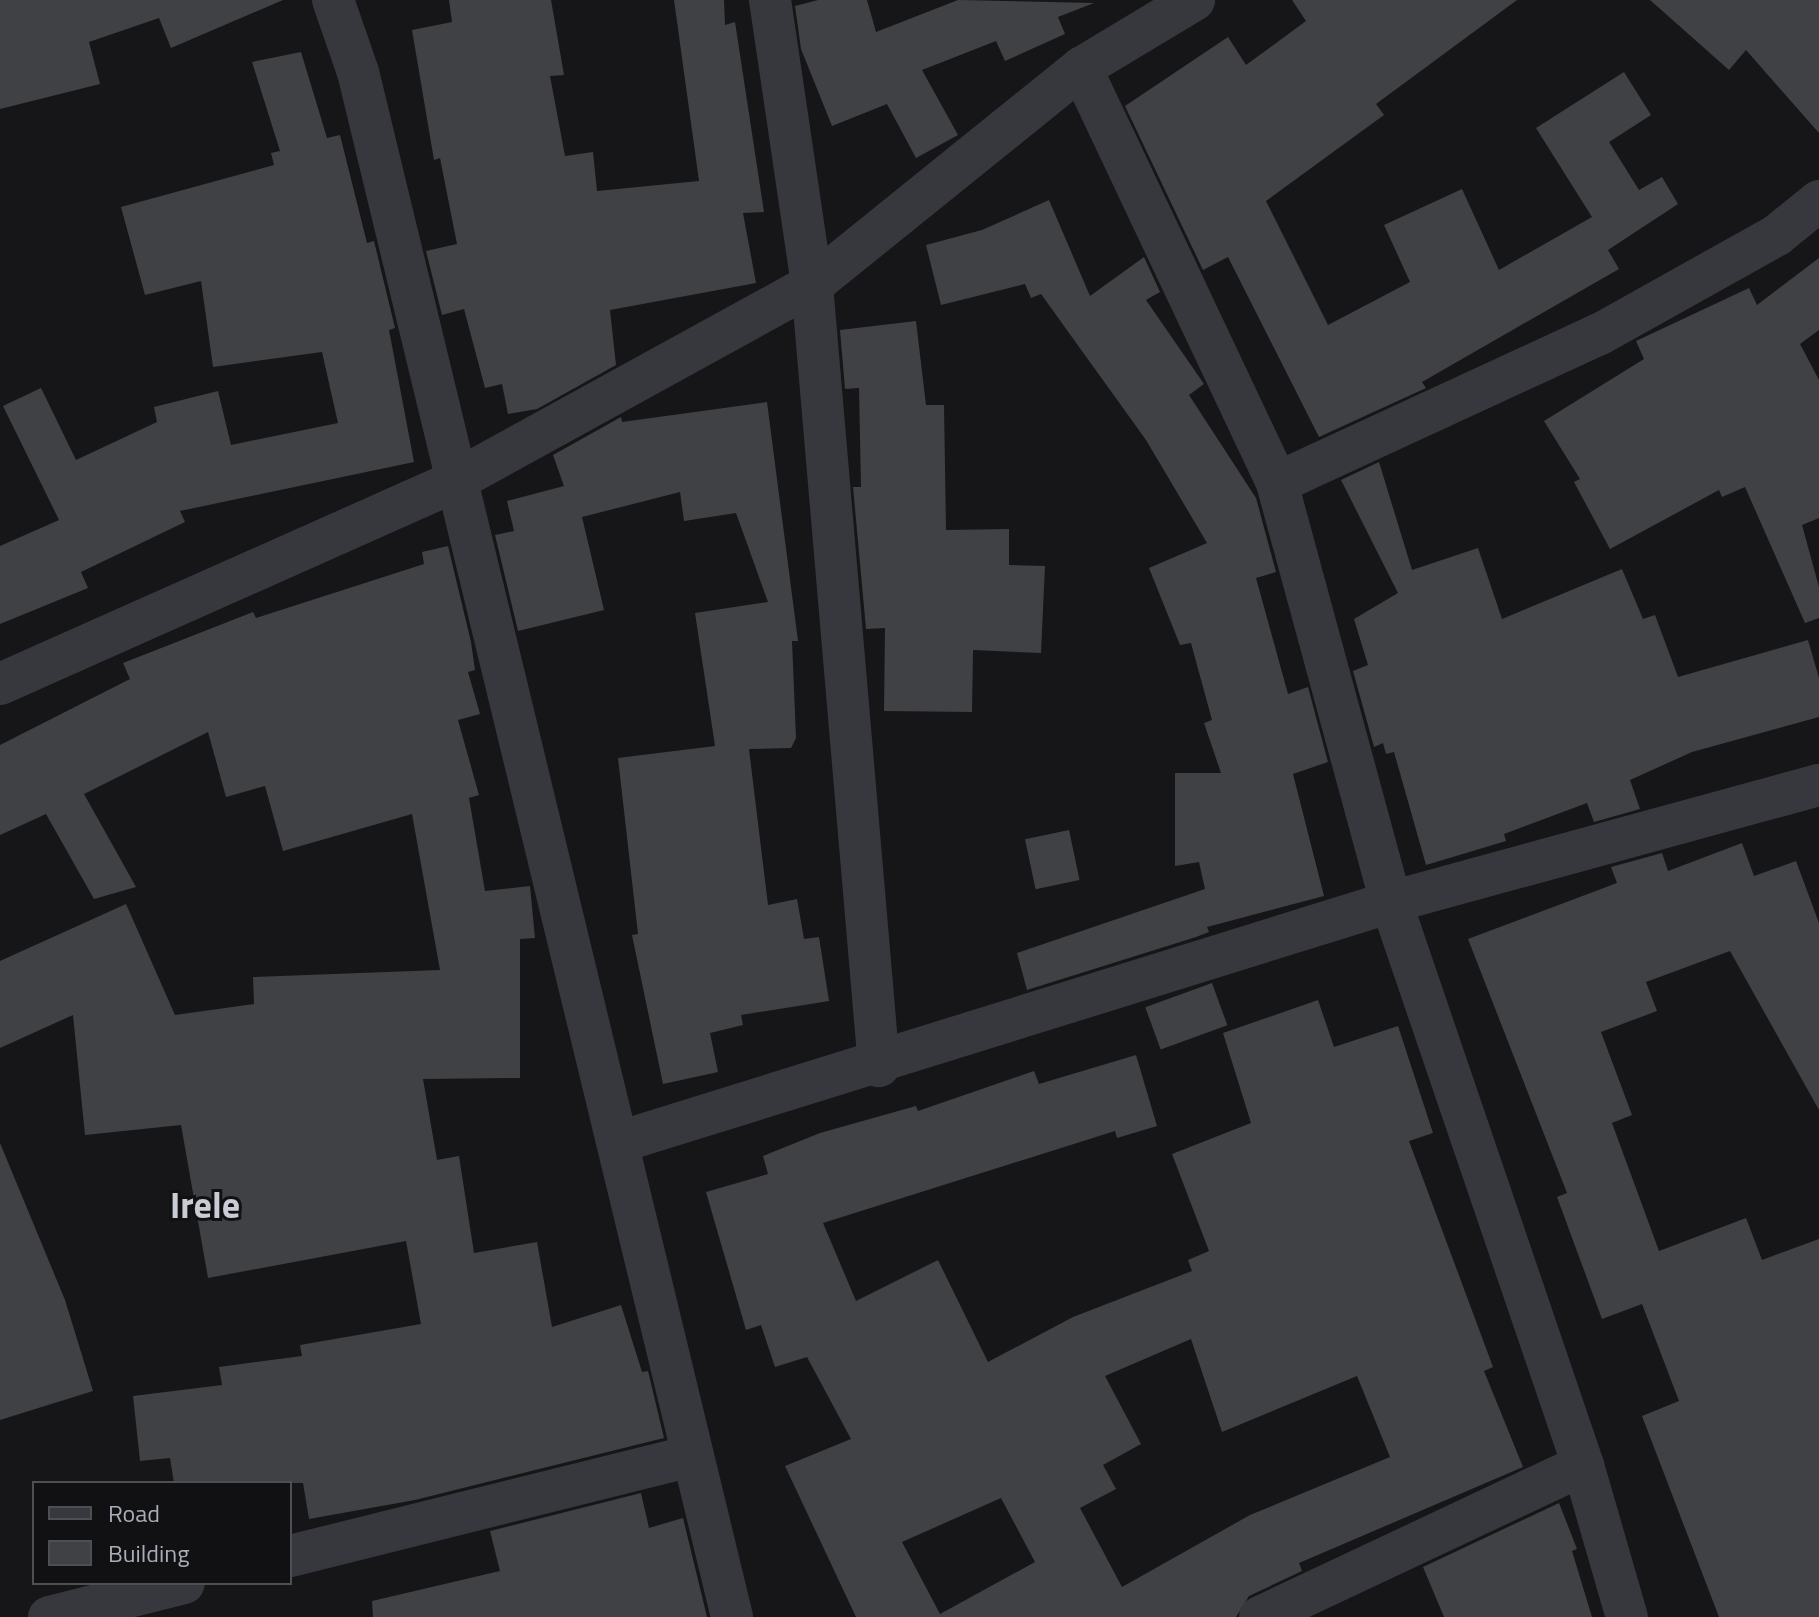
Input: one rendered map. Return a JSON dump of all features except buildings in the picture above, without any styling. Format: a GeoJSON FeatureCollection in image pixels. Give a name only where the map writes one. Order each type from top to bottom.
{"type":"FeatureCollection","features":[{"type":"Feature","properties":{"kind":"street"},"geometry":{"type":"LineString","coordinates":[[333,0],[358,72],[453,482],[619,1142],[691,1456],[732,1617]]}},
{"type":"Feature","properties":{"kind":"street"},"geometry":{"type":"LineString","coordinates":[[770,0],[812,285],[879,1066]]}},
{"type":"Feature","properties":{"kind":"street"},"geometry":{"type":"LineString","coordinates":[[0,684],[453,482],[812,285],[1081,68],[1194,0]]}},
{"type":"Feature","properties":{"kind":"street"},"geometry":{"type":"LineString","coordinates":[[1081,68],[1277,483],[1391,902],[1583,1465],[1627,1617]]}},
{"type":"Feature","properties":{"kind":"street"},"geometry":{"type":"LineString","coordinates":[[1277,483],[1600,334],[1777,235],[1819,201]]}},
{"type":"Feature","properties":{"kind":"street"},"geometry":{"type":"LineString","coordinates":[[619,1142],[879,1066],[1391,902],[1817,792]]}},
{"type":"Feature","properties":{"kind":"street"},"geometry":{"type":"LineString","coordinates":[[292,1556],[691,1456]]}},
{"type":"Feature","properties":{"kind":"street"},"geometry":{"type":"LineString","coordinates":[[1260,1617],[1583,1465]]}},
{"type":"Feature","properties":{"kind":"street"},"geometry":{"type":"LineString","coordinates":[[49,1617],[176,1585]]}},
{"type":"Feature","properties":{"kind":"district","name":"Irele"},"geometry":{"type":"Point","coordinates":[205,1205]}}]}
